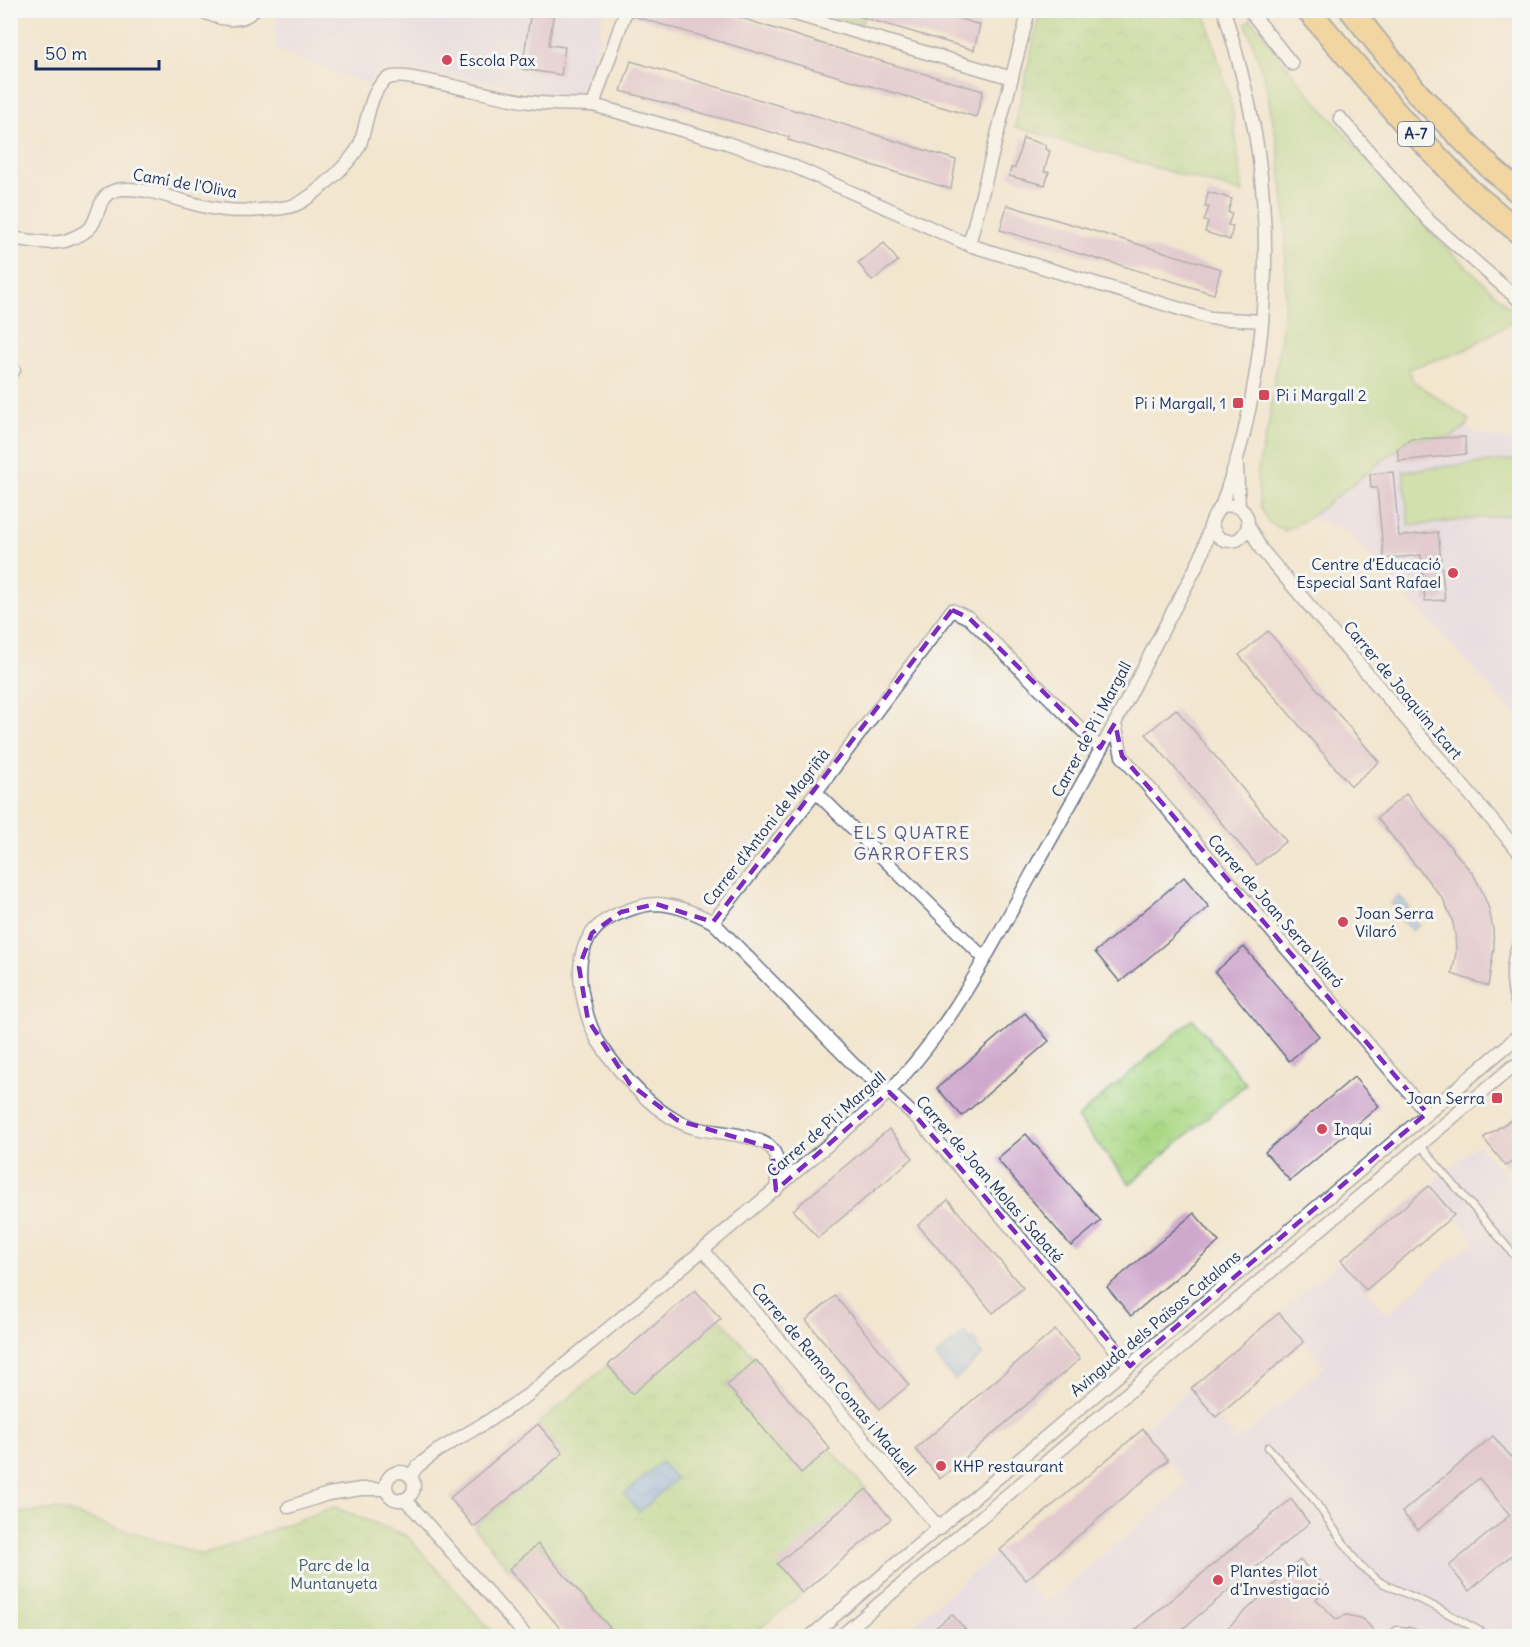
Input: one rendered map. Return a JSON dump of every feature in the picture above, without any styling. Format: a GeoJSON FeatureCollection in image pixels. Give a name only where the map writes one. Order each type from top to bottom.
{"type":"FeatureCollection","features":[{"type":"Feature","properties":{"kind":"highway","name":"A-7"},"geometry":{"type":"LineString","coordinates":[[1308,10],[1404,121],[1469,190],[1520,233]]}},
{"type":"Feature","properties":{"kind":"highway","name":"A-7"},"geometry":{"type":"LineString","coordinates":[[1351,10],[1419,95],[1491,168],[1520,193]]}},
{"type":"Feature","properties":{"kind":"street"},"geometry":{"type":"LineString","coordinates":[[199,10],[216,18],[232,20],[249,15],[254,10]]}},
{"type":"Feature","properties":{"kind":"street"},"geometry":{"type":"LineString","coordinates":[[626,10],[594,105],[727,143],[793,166],[969,244],[1210,318],[1262,321]]}},
{"type":"Feature","properties":{"kind":"street"},"geometry":{"type":"LineString","coordinates":[[781,10],[1012,78]]}},
{"type":"Feature","properties":{"kind":"street"},"geometry":{"type":"LineString","coordinates":[[969,244],[1029,10]]}},
{"type":"Feature","properties":{"kind":"street","name":"Carrer de Pi i Margall"},"geometry":{"type":"LineString","coordinates":[[411,1475],[437,1451],[528,1395],[776,1190],[889,1092],[945,1025],[985,959],[1115,723],[1201,556],[1213,518],[1221,507],[1244,434],[1258,359],[1262,321],[1264,204],[1251,114],[1241,68],[1224,10]]}},
{"type":"Feature","properties":{"kind":"street"},"geometry":{"type":"LineString","coordinates":[[1249,10],[1292,64]]}},
{"type":"Feature","properties":{"kind":"street","name":"Camí de l'Oliva"},"geometry":{"type":"LineString","coordinates":[[10,238],[43,242],[64,241],[80,234],[92,226],[99,204],[115,190],[148,191],[219,209],[260,211],[289,208],[302,202],[347,164],[359,144],[376,91],[383,82],[391,77],[402,76],[530,102],[594,105]]}},
{"type":"Feature","properties":{"kind":"street"},"geometry":{"type":"LineString","coordinates":[[1340,118],[1429,221],[1520,301]]}},
{"type":"Feature","properties":{"kind":"street","name":"Carrer de Pi i Margall"},"geometry":{"type":"LineString","coordinates":[[1237,458],[1239,507],[1248,518],[1248,525]]}},
{"type":"Feature","properties":{"kind":"street"},"geometry":{"type":"LineString","coordinates":[[1221,507],[1233,505],[1239,507]]}},
{"type":"Feature","properties":{"kind":"street"},"geometry":{"type":"LineString","coordinates":[[1212,524],[1216,534],[1224,540],[1237,540],[1243,536],[1248,525]]}},
{"type":"Feature","properties":{"kind":"street","name":"Carrer de Joaquim Icart"},"geometry":{"type":"LineString","coordinates":[[1248,525],[1261,549],[1520,853]]}},
{"type":"Feature","properties":{"kind":"street","name":"Carrer de Pi i Margall"},"geometry":{"type":"LineString","coordinates":[[1201,556],[1224,540]]}},
{"type":"Feature","properties":{"kind":"street","name":"Carrer de Joaquim Icart"},"geometry":{"type":"LineString","coordinates":[[1237,540],[1261,549]]}},
{"type":"Feature","properties":{"kind":"street","name":"Carrer d'Antoni de Magriñà"},"geometry":{"type":"LineString","coordinates":[[776,1190],[776,1158],[772,1148],[757,1140],[696,1128],[677,1120],[630,1084],[597,1039],[588,1020],[580,987],[579,967],[582,950],[592,933],[605,920],[642,905],[656,904],[693,912],[713,922],[816,792],[952,610],[969,618],[1100,748]]}},
{"type":"Feature","properties":{"kind":"street","name":"Carrer de Joan Serra Vilaró"},"geometry":{"type":"LineString","coordinates":[[1115,723],[1122,756],[1427,1113]]}},
{"type":"Feature","properties":{"kind":"street"},"geometry":{"type":"LineString","coordinates":[[816,792],[985,959]]}},
{"type":"Feature","properties":{"kind":"street","name":"Carrer de Joan Molas i Sabaté"},"geometry":{"type":"LineString","coordinates":[[713,922],[855,1066],[889,1092],[919,1120],[1130,1366]]}},
{"type":"Feature","properties":{"kind":"street"},"geometry":{"type":"LineString","coordinates":[[1520,942],[1513,966],[1513,987],[1520,1010]]}},
{"type":"Feature","properties":{"kind":"street","name":"Avinguda dels Països Catalans"},"geometry":{"type":"LineString","coordinates":[[811,1636],[1520,1033]]}},
{"type":"Feature","properties":{"kind":"street"},"geometry":{"type":"LineString","coordinates":[[842,1636],[1512,1067],[1520,1063]]}},
{"type":"Feature","properties":{"kind":"street","name":"Carrer de Ramon Comas i Maduell"},"geometry":{"type":"LineString","coordinates":[[703,1250],[940,1528]]}},
{"type":"Feature","properties":{"kind":"street"},"geometry":{"type":"LineString","coordinates":[[402,1471],[411,1475],[414,1488],[412,1494],[405,1499],[398,1500],[388,1495],[386,1482],[392,1473],[402,1471]]}},
{"type":"Feature","properties":{"kind":"street"},"geometry":{"type":"LineString","coordinates":[[289,1507],[328,1494],[386,1488]]}},
{"type":"Feature","properties":{"kind":"street"},"geometry":{"type":"LineString","coordinates":[[405,1499],[526,1636]]}},
{"type":"Feature","properties":{"kind":"lane"},"geometry":{"type":"LineString","coordinates":[[1420,1146],[1520,1262]]}},
{"type":"Feature","properties":{"kind":"lane"},"geometry":{"type":"LineString","coordinates":[[1268,1447],[1312,1497],[1359,1564],[1382,1583],[1436,1607],[1489,1636]]}},
{"type":"Feature","properties":{"kind":"lane"},"geometry":{"type":"LineString","coordinates":[[1390,1636],[1397,1630],[1409,1631],[1422,1636]]}},
{"type":"Feature","properties":{"kind":"highlighted area"},"geometry":{"type":"Polygon","coordinates":[[[952,610],[969,618],[1100,748],[1115,723],[1122,756],[1427,1113],[1130,1366],[919,1120],[889,1092],[776,1190],[772,1148],[677,1120],[630,1084],[588,1020],[579,967],[592,933],[621,912],[656,904],[713,922],[952,610]]]}},
{"type":"Feature","properties":{"kind":"shaded area","name":"Escola Pax"},"geometry":{"type":"Polygon","coordinates":[[[276,11],[603,11],[599,38],[586,76],[574,97],[545,94],[462,77],[393,70],[379,70],[369,84],[276,50],[276,11]]]}},
{"type":"Feature","properties":{"kind":"shaded area","name":"Centre d'Educació Especial Sant Rafael"},"geometry":{"type":"Polygon","coordinates":[[[1465,428],[1478,434],[1519,442],[1519,719],[1347,531],[1310,517],[1411,439],[1451,437],[1465,428]]]}},
{"type":"Feature","properties":{"kind":"shaded area"},"geometry":{"type":"Polygon","coordinates":[[[1478,1144],[1519,1193],[1519,1636],[899,1636],[1000,1550],[1046,1604],[1188,1483],[1143,1429],[1191,1388],[1237,1441],[1325,1367],[1279,1313],[1341,1260],[1387,1314],[1475,1240],[1429,1186],[1478,1144]]]}},
{"type":"Feature","properties":{"kind":"green space"},"geometry":{"type":"Polygon","coordinates":[[[811,11],[865,11],[862,25],[811,11]]]}},
{"type":"Feature","properties":{"kind":"green space"},"geometry":{"type":"Polygon","coordinates":[[[1040,11],[1204,11],[1232,107],[1243,193],[1015,127],[1040,11]]]}},
{"type":"Feature","properties":{"kind":"green space"},"geometry":{"type":"Polygon","coordinates":[[[1251,19],[1297,79],[1411,211],[1431,233],[1519,316],[1465,350],[1408,369],[1413,381],[1470,420],[1465,428],[1451,437],[1411,439],[1310,517],[1285,531],[1268,522],[1260,505],[1257,478],[1269,423],[1285,304],[1286,223],[1278,147],[1264,76],[1246,24],[1251,19]]]}},
{"type":"Feature","properties":{"kind":"green space"},"geometry":{"type":"Polygon","coordinates":[[[1517,459],[1520,480],[1519,514],[1409,526],[1403,471],[1517,459]]]}},
{"type":"Feature","properties":{"kind":"green space"},"geometry":{"type":"Polygon","coordinates":[[[1193,1019],[1246,1084],[1130,1184],[1077,1118],[1193,1019]]]}},
{"type":"Feature","properties":{"kind":"green space"},"geometry":{"type":"Polygon","coordinates":[[[721,1319],[756,1360],[727,1385],[801,1472],[830,1449],[866,1489],[778,1564],[802,1594],[751,1636],[719,1636],[707,1624],[692,1636],[609,1636],[614,1632],[539,1544],[509,1569],[474,1527],[563,1453],[538,1424],[608,1365],[632,1393],[721,1319]]]}},
{"type":"Feature","properties":{"kind":"green space","name":"Parc de la Muntanyeta"},"geometry":{"type":"Polygon","coordinates":[[[334,1507],[407,1536],[496,1636],[11,1636],[11,1514],[58,1509],[203,1555],[334,1507]]]}},
{"type":"Feature","properties":{"kind":"water"},"geometry":{"type":"Polygon","coordinates":[[[1399,896],[1420,925],[1412,931],[1401,919],[1403,915],[1391,903],[1399,896]]]}},
{"type":"Feature","properties":{"kind":"water"},"geometry":{"type":"Polygon","coordinates":[[[964,1332],[971,1340],[974,1337],[978,1343],[975,1346],[983,1355],[955,1380],[935,1357],[964,1332]]]}},
{"type":"Feature","properties":{"kind":"water"},"geometry":{"type":"Polygon","coordinates":[[[661,1462],[676,1479],[639,1512],[624,1494],[661,1462]]]}},
{"type":"Feature","properties":{"kind":"building"},"geometry":{"type":"Polygon","coordinates":[[[531,10],[554,10],[549,45],[565,47],[561,75],[522,69],[531,10]]]}},
{"type":"Feature","properties":{"kind":"building"},"geometry":{"type":"Polygon","coordinates":[[[634,10],[716,10],[983,91],[976,117],[633,16],[634,10]]]}},
{"type":"Feature","properties":{"kind":"building"},"geometry":{"type":"Polygon","coordinates":[[[851,10],[932,10],[980,25],[974,50],[851,14],[851,10]]]}},
{"type":"Feature","properties":{"kind":"building"},"geometry":{"type":"Polygon","coordinates":[[[631,61],[956,160],[951,189],[788,140],[789,137],[621,91],[631,61]]]}},
{"type":"Feature","properties":{"kind":"building"},"geometry":{"type":"Polygon","coordinates":[[[1023,138],[1046,145],[1045,149],[1050,151],[1044,172],[1049,172],[1045,185],[1009,176],[1011,168],[1015,168],[1023,138]]]}},
{"type":"Feature","properties":{"kind":"building"},"geometry":{"type":"Polygon","coordinates":[[[1208,192],[1232,199],[1228,212],[1232,214],[1228,225],[1233,226],[1230,240],[1205,232],[1208,222],[1204,221],[1209,207],[1205,207],[1208,192]]]}},
{"type":"Feature","properties":{"kind":"building"},"geometry":{"type":"Polygon","coordinates":[[[1007,205],[1221,269],[1214,294],[1000,230],[1007,205]]]}},
{"type":"Feature","properties":{"kind":"building"},"geometry":{"type":"Polygon","coordinates":[[[884,243],[898,261],[872,281],[858,263],[884,243]]]}},
{"type":"Feature","properties":{"kind":"building"},"geometry":{"type":"Polygon","coordinates":[[[1465,437],[1466,454],[1399,461],[1397,449],[1411,439],[1465,437]]]}},
{"type":"Feature","properties":{"kind":"building"},"geometry":{"type":"Polygon","coordinates":[[[1393,472],[1399,536],[1438,532],[1445,600],[1425,601],[1421,555],[1384,559],[1377,488],[1371,488],[1370,474],[1393,472]]]}},
{"type":"Feature","properties":{"kind":"building"},"geometry":{"type":"Polygon","coordinates":[[[1268,631],[1379,762],[1351,786],[1239,655],[1268,631]]]}},
{"type":"Feature","properties":{"kind":"building"},"geometry":{"type":"Polygon","coordinates":[[[1176,709],[1286,841],[1257,865],[1146,734],[1176,709]]]}},
{"type":"Feature","properties":{"kind":"building"},"geometry":{"type":"Polygon","coordinates":[[[1406,794],[1473,874],[1482,891],[1493,929],[1494,948],[1488,986],[1452,974],[1456,953],[1455,933],[1452,919],[1443,899],[1377,818],[1406,794]]]}},
{"type":"Feature","properties":{"kind":"building"},"geometry":{"type":"Polygon","coordinates":[[[1184,877],[1209,907],[1120,982],[1095,952],[1184,877]]]}},
{"type":"Feature","properties":{"kind":"building"},"geometry":{"type":"Polygon","coordinates":[[[1244,947],[1319,1036],[1289,1061],[1215,972],[1244,947]]]}},
{"type":"Feature","properties":{"kind":"building"},"geometry":{"type":"Polygon","coordinates":[[[1025,1013],[1049,1041],[962,1116],[937,1088],[1025,1013]]]}},
{"type":"Feature","properties":{"kind":"building","name":"Inqui"},"geometry":{"type":"Polygon","coordinates":[[[1354,1077],[1379,1106],[1290,1181],[1265,1152],[1354,1077]]]}},
{"type":"Feature","properties":{"kind":"building"},"geometry":{"type":"Polygon","coordinates":[[[1520,1114],[1520,1155],[1506,1166],[1483,1138],[1520,1114]]]}},
{"type":"Feature","properties":{"kind":"building"},"geometry":{"type":"Polygon","coordinates":[[[889,1129],[913,1158],[818,1238],[793,1210],[889,1129]]]}},
{"type":"Feature","properties":{"kind":"building"},"geometry":{"type":"Polygon","coordinates":[[[1026,1134],[1101,1221],[1071,1246],[997,1159],[1026,1134]]]}},
{"type":"Feature","properties":{"kind":"building"},"geometry":{"type":"Polygon","coordinates":[[[1429,1186],[1454,1215],[1366,1290],[1341,1260],[1429,1186]]]}},
{"type":"Feature","properties":{"kind":"building"},"geometry":{"type":"Polygon","coordinates":[[[948,1200],[1023,1288],[993,1313],[918,1225],[948,1200]]]}},
{"type":"Feature","properties":{"kind":"building"},"geometry":{"type":"Polygon","coordinates":[[[1194,1213],[1219,1242],[1131,1316],[1107,1287],[1194,1213]]]}},
{"type":"Feature","properties":{"kind":"building"},"geometry":{"type":"Polygon","coordinates":[[[695,1290],[721,1319],[632,1394],[608,1365],[695,1290]]]}},
{"type":"Feature","properties":{"kind":"building"},"geometry":{"type":"Polygon","coordinates":[[[835,1296],[909,1385],[880,1409],[806,1320],[835,1296]]]}},
{"type":"Feature","properties":{"kind":"building"},"geometry":{"type":"Polygon","coordinates":[[[1279,1313],[1304,1342],[1216,1417],[1191,1388],[1279,1313]]]}},
{"type":"Feature","properties":{"kind":"building"},"geometry":{"type":"Polygon","coordinates":[[[1055,1330],[1080,1359],[940,1479],[915,1449],[1055,1330]]]}},
{"type":"Feature","properties":{"kind":"building"},"geometry":{"type":"Polygon","coordinates":[[[756,1360],[830,1449],[801,1473],[727,1385],[756,1360]]]}},
{"type":"Feature","properties":{"kind":"building"},"geometry":{"type":"Polygon","coordinates":[[[538,1424],[563,1453],[474,1527],[450,1498],[538,1424]]]}},
{"type":"Feature","properties":{"kind":"building"},"geometry":{"type":"Polygon","coordinates":[[[1143,1429],[1168,1460],[1026,1580],[1000,1550],[1143,1429]]]}},
{"type":"Feature","properties":{"kind":"building"},"geometry":{"type":"Polygon","coordinates":[[[1493,1436],[1520,1467],[1520,1548],[1469,1591],[1449,1566],[1510,1515],[1479,1478],[1418,1530],[1402,1512],[1493,1436]]]}},
{"type":"Feature","properties":{"kind":"building"},"geometry":{"type":"Polygon","coordinates":[[[866,1489],[891,1519],[802,1593],[777,1564],[866,1489]]]}},
{"type":"Feature","properties":{"kind":"building","name":"Plantes Pilot d'Investigació"},"geometry":{"type":"Polygon","coordinates":[[[1291,1499],[1309,1523],[1174,1636],[1128,1636],[1291,1499]]]}},
{"type":"Feature","properties":{"kind":"building"},"geometry":{"type":"Polygon","coordinates":[[[538,1544],[617,1636],[567,1636],[509,1569],[538,1544]]]}},
{"type":"Feature","properties":{"kind":"building"},"geometry":{"type":"Polygon","coordinates":[[[1300,1560],[1327,1588],[1316,1599],[1336,1619],[1347,1615],[1361,1618],[1376,1636],[1219,1636],[1300,1560]]]}},
{"type":"Feature","properties":{"kind":"building"},"geometry":{"type":"Polygon","coordinates":[[[952,1614],[971,1636],[926,1636],[952,1614]]]}},
{"type":"Feature","properties":{"kind":"place","name":"Escola Pax"},"geometry":{"type":"Point","coordinates":[447,60]}},
{"type":"Feature","properties":{"kind":"place","name":"Pi i Margall 2"},"geometry":{"type":"Point","coordinates":[1264,395]}},
{"type":"Feature","properties":{"kind":"place","name":"Pi i Margall, 1"},"geometry":{"type":"Point","coordinates":[1238,403]}},
{"type":"Feature","properties":{"kind":"place","name":"Centre d'Educació Especial Sant Rafael"},"geometry":{"type":"Point","coordinates":[1453,573]}},
{"type":"Feature","properties":{"kind":"place","name":"Joan Serra Vilaró"},"geometry":{"type":"Point","coordinates":[1343,922]}},
{"type":"Feature","properties":{"kind":"place","name":"Joan Serra"},"geometry":{"type":"Point","coordinates":[1497,1098]}},
{"type":"Feature","properties":{"kind":"place","name":"Inqui"},"geometry":{"type":"Point","coordinates":[1322,1129]}},
{"type":"Feature","properties":{"kind":"place","name":"KHP restaurant"},"geometry":{"type":"Point","coordinates":[941,1466]}},
{"type":"Feature","properties":{"kind":"place","name":"Plantes Pilot d'Investigació"},"geometry":{"type":"Point","coordinates":[1218,1580]}},
{"type":"Feature","properties":{"kind":"district","name":"ELS QUATRE GARROFERS"},"geometry":{"type":"Point","coordinates":[912,843]}}]}
